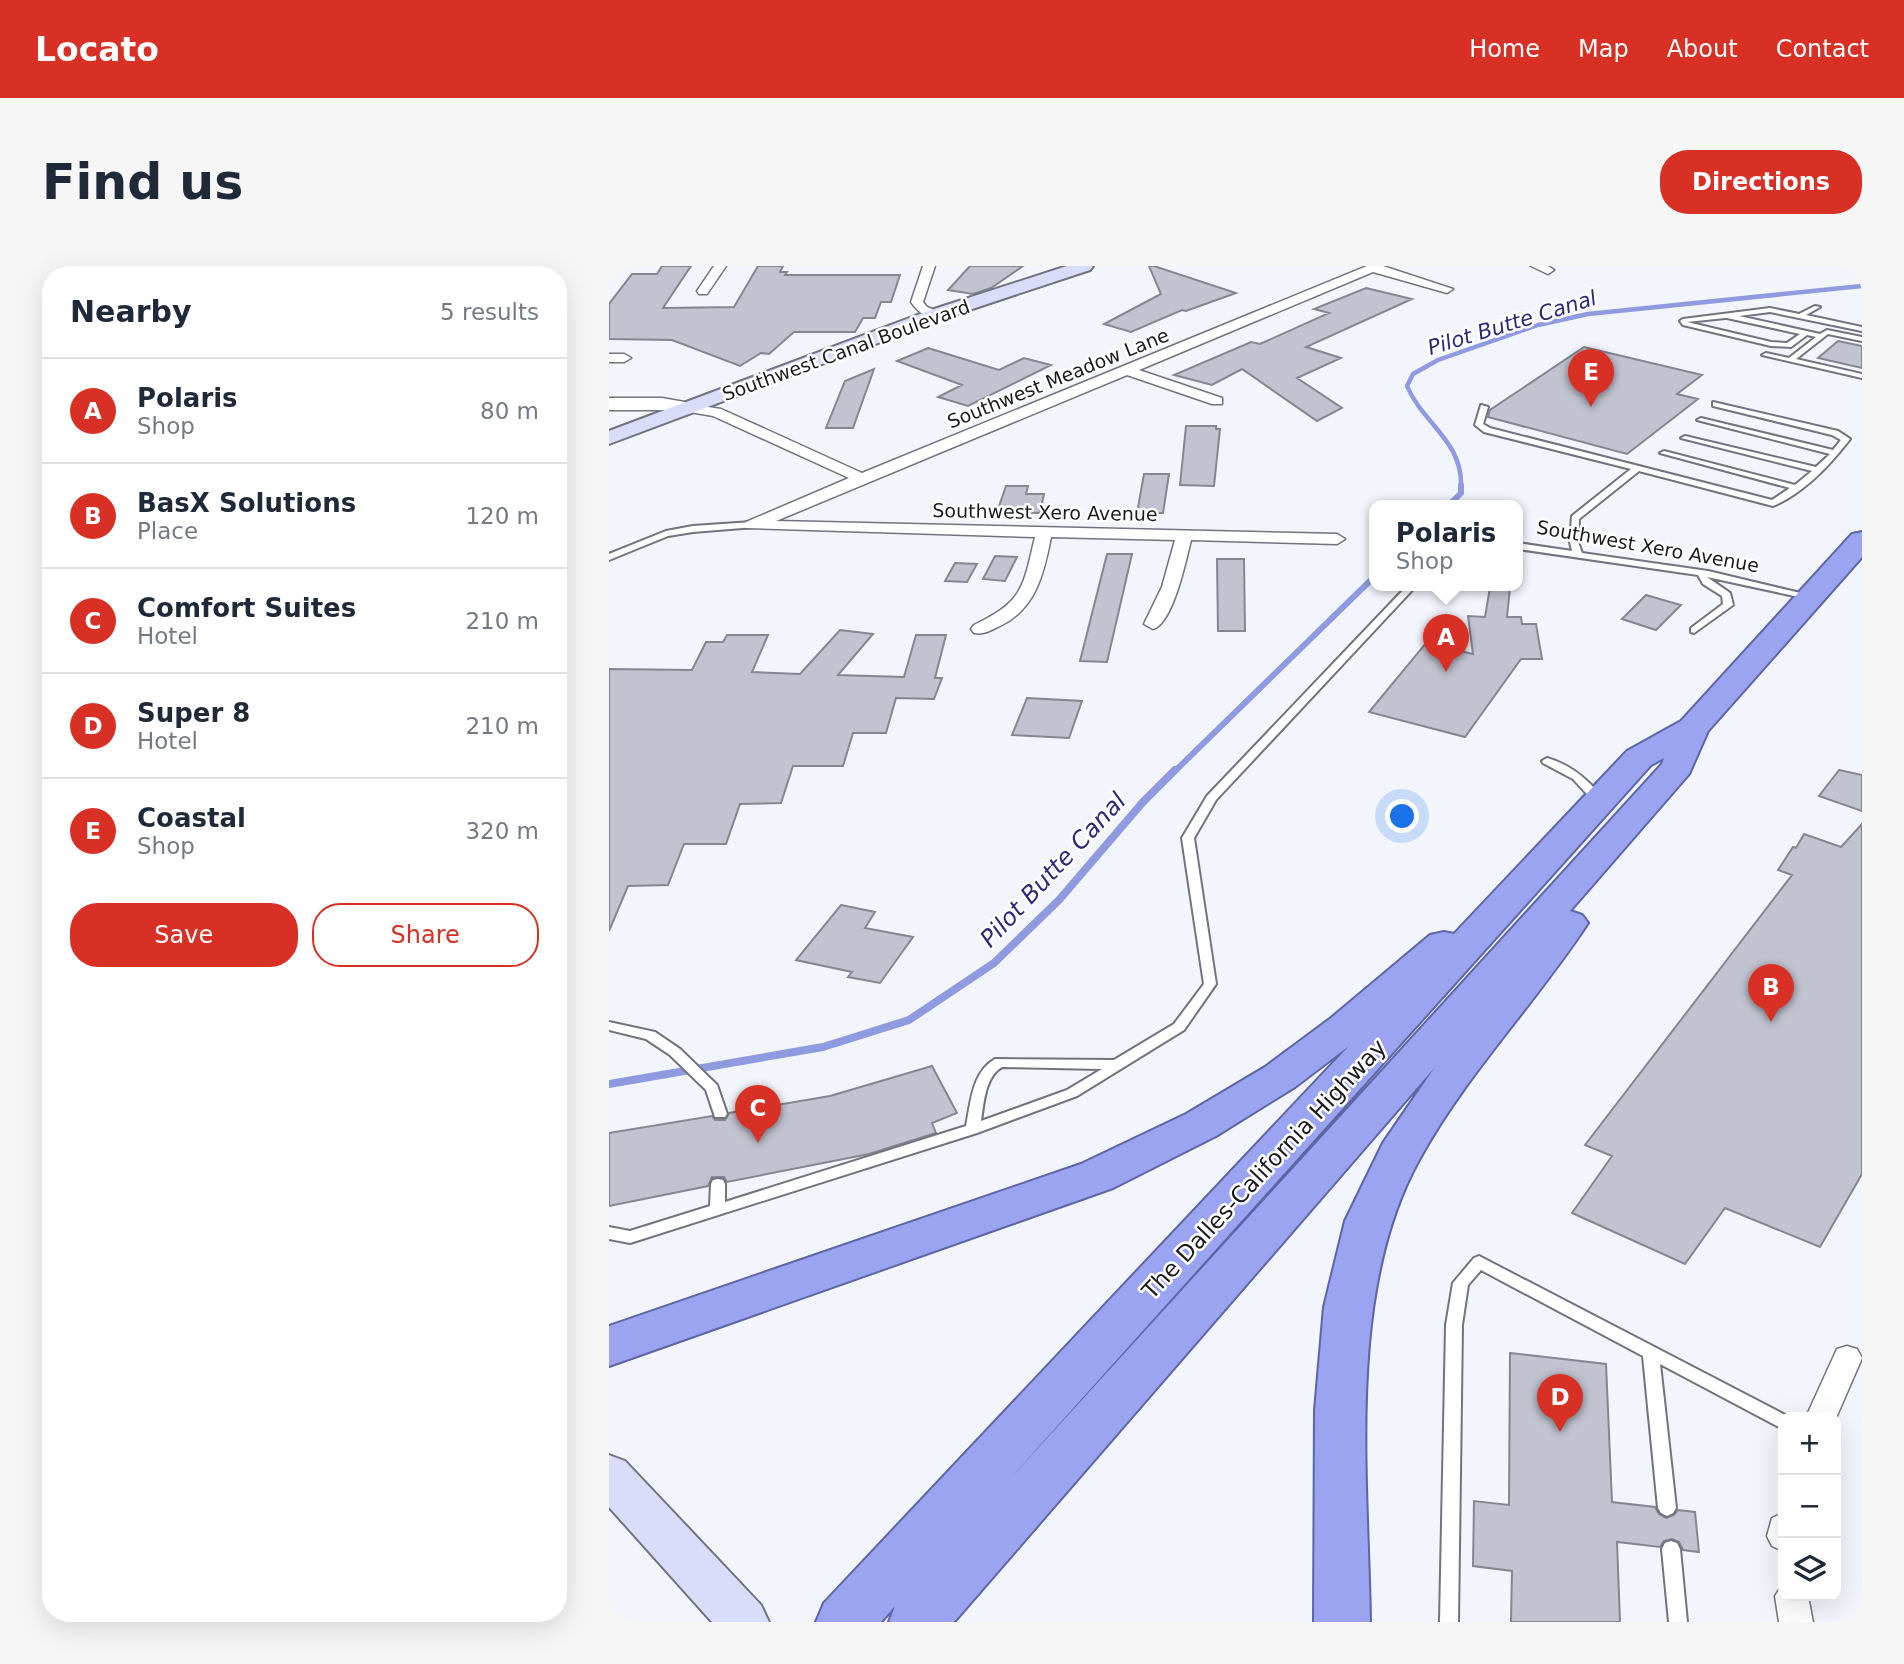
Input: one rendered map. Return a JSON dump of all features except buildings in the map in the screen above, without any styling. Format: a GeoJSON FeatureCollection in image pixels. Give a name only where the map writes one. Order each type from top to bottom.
{"type":"FeatureCollection","features":[{"type":"Feature","properties":{"kind":"highway","name":"The Dalles-California Highway"},"geometry":{"type":"LineString","coordinates":[[844,1622],[1510,901],[1619,806],[1677,766],[1693,728],[1862,540]]}},
{"type":"Feature","properties":{"kind":"highway","name":"The Dalles-California Highway"},"geometry":{"type":"LineString","coordinates":[[917,1622],[1619,806]]}},
{"type":"Feature","properties":{"kind":"highway"},"geometry":{"type":"LineString","coordinates":[[1342,1622],[1341,1410],[1348,1307],[1368,1221],[1406,1143],[1460,1062],[1611,871],[1619,806]]}},
{"type":"Feature","properties":{"kind":"highway"},"geometry":{"type":"LineString","coordinates":[[609,1346],[1097,1176],[1201,1125],[1280,1077],[1345,1028],[1440,946],[1510,901]]}},
{"type":"Feature","properties":{"kind":"main road","name":"Southwest Canal Boulevard"},"geometry":{"type":"LineString","coordinates":[[609,438],[935,315],[1084,266]]}},
{"type":"Feature","properties":{"kind":"main road"},"geometry":{"type":"LineString","coordinates":[[609,1475],[744,1622]]}},
{"type":"Feature","properties":{"kind":"street"},"geometry":{"type":"LineString","coordinates":[[703,291],[720,266]]}},
{"type":"Feature","properties":{"kind":"street"},"geometry":{"type":"LineString","coordinates":[[929,266],[917,302],[923,310],[935,315]]}},
{"type":"Feature","properties":{"kind":"street"},"geometry":{"type":"LineString","coordinates":[[1375,267],[1447,289]]}},
{"type":"Feature","properties":{"kind":"street","name":"Southwest Meadow Lane"},"geometry":{"type":"LineString","coordinates":[[752,525],[861,478],[1128,372],[1375,267]]}},
{"type":"Feature","properties":{"kind":"street"},"geometry":{"type":"LineString","coordinates":[[609,358],[624,358]]}},
{"type":"Feature","properties":{"kind":"street"},"geometry":{"type":"LineString","coordinates":[[1128,372],[1217,401]]}},
{"type":"Feature","properties":{"kind":"street"},"geometry":{"type":"LineString","coordinates":[[609,404],[662,404],[716,412],[861,478]]}},
{"type":"Feature","properties":{"kind":"street","name":"Southwest Xero Avenue"},"geometry":{"type":"LineString","coordinates":[[752,525],[1337,539]]}},
{"type":"Feature","properties":{"kind":"street"},"geometry":{"type":"LineString","coordinates":[[980,629],[1013,613],[1037,568],[1044,533]]}},
{"type":"Feature","properties":{"kind":"street"},"geometry":{"type":"LineString","coordinates":[[1153,624],[1171,587],[1184,536]]}},
{"type":"Feature","properties":{"kind":"street"},"geometry":{"type":"LineString","coordinates":[[1823,1412],[1847,1358]]}},
{"type":"Feature","properties":{"kind":"street"},"geometry":{"type":"LineString","coordinates":[[1793,1601],[1796,1622]]}},
{"type":"Feature","properties":{"kind":"lane"},"geometry":{"type":"LineString","coordinates":[[1800,316],[1817,307]]}},
{"type":"Feature","properties":{"kind":"lane"},"geometry":{"type":"LineString","coordinates":[[1805,333],[1788,345],[1770,344],[1685,324],[1683,321],[1770,310],[1862,329]]}},
{"type":"Feature","properties":{"kind":"lane"},"geometry":{"type":"LineString","coordinates":[[1730,315],[1727,316],[1805,333],[1862,339]]}},
{"type":"Feature","properties":{"kind":"lane"},"geometry":{"type":"LineString","coordinates":[[1791,360],[1837,323]]}},
{"type":"Feature","properties":{"kind":"lane"},"geometry":{"type":"LineString","coordinates":[[1766,355],[1862,376]]}},
{"type":"Feature","properties":{"kind":"lane"},"geometry":{"type":"LineString","coordinates":[[1483,407],[1479,425],[1487,430],[1773,503],[1799,488],[1836,453],[1846,439],[1835,433],[1716,404]]}},
{"type":"Feature","properties":{"kind":"lane"},"geometry":{"type":"LineString","coordinates":[[1701,420],[1836,453]]}},
{"type":"Feature","properties":{"kind":"lane"},"geometry":{"type":"LineString","coordinates":[[1685,438],[1818,470]]}},
{"type":"Feature","properties":{"kind":"lane"},"geometry":{"type":"LineString","coordinates":[[1664,453],[1799,488]]}},
{"type":"Feature","properties":{"kind":"lane"},"geometry":{"type":"LineString","coordinates":[[1578,555],[1574,542],[1575,518],[1637,469]]}},
{"type":"Feature","properties":{"kind":"lane"},"geometry":{"type":"LineString","coordinates":[[609,557],[666,534],[693,529],[752,525]]}},
{"type":"Feature","properties":{"kind":"lane","name":"Southwest Xero Avenue"},"geometry":{"type":"LineString","coordinates":[[1523,547],[1708,574],[1812,598]]}},
{"type":"Feature","properties":{"kind":"lane"},"geometry":{"type":"LineString","coordinates":[[1694,630],[1728,605],[1727,595],[1706,582],[1702,576],[1708,574]]}},
{"type":"Feature","properties":{"kind":"lane"},"geometry":{"type":"LineString","coordinates":[[972,1129],[985,1073],[991,1065],[1000,1062],[1116,1065],[1179,1027],[1210,984],[1188,838],[1211,799],[1407,591]]}},
{"type":"Feature","properties":{"kind":"lane"},"geometry":{"type":"LineString","coordinates":[[1547,761],[1565,768],[1619,806]]}},
{"type":"Feature","properties":{"kind":"lane"},"geometry":{"type":"LineString","coordinates":[[609,1026],[650,1035],[675,1052],[712,1088],[720,1114]]}},
{"type":"Feature","properties":{"kind":"lane"},"geometry":{"type":"LineString","coordinates":[[609,1233],[630,1237],[972,1129],[1072,1093],[1119,1065],[1116,1065]]}},
{"type":"Feature","properties":{"kind":"lane"},"geometry":{"type":"LineString","coordinates":[[717,1209],[718,1184]]}},
{"type":"Feature","properties":{"kind":"lane"},"geometry":{"type":"LineString","coordinates":[[1449,1622],[1454,1325],[1461,1283],[1479,1262],[1778,1418]]}},
{"type":"Feature","properties":{"kind":"lane"},"geometry":{"type":"LineString","coordinates":[[1651,1352],[1667,1508]]}},
{"type":"Feature","properties":{"kind":"lane"},"geometry":{"type":"LineString","coordinates":[[1671,1549],[1678,1622]]}},
{"type":"Feature","properties":{"kind":"waterway","name":"Pilot Butte Canal"},"geometry":{"type":"LineString","coordinates":[[1461,487],[1456,457],[1407,386],[1413,374],[1438,360],[1538,325],[1588,314],[1862,286]]}},
{"type":"Feature","properties":{"kind":"waterway","name":"Pilot Butte Canal"},"geometry":{"type":"LineString","coordinates":[[1454,500],[1461,493],[1461,487]]}},
{"type":"Feature","properties":{"kind":"waterway","name":"Pilot Butte Canal"},"geometry":{"type":"LineString","coordinates":[[1174,772],[1369,582]]}},
{"type":"Feature","properties":{"kind":"waterway","name":"Pilot Butte Canal"},"geometry":{"type":"LineString","coordinates":[[609,1084],[823,1047],[909,1020],[994,963],[1059,900],[1143,802],[1175,770]]}},
{"type":"Feature","properties":{"kind":"place","name":"Coastal"},"geometry":{"type":"Point","coordinates":[1591,407]}},
{"type":"Feature","properties":{"kind":"place","name":"Polaris"},"geometry":{"type":"Point","coordinates":[1446,672]}},
{"type":"Feature","properties":{"kind":"place","name":"BasX Solutions"},"geometry":{"type":"Point","coordinates":[1771,1022]}},
{"type":"Feature","properties":{"kind":"place","name":"Comfort Suites"},"geometry":{"type":"Point","coordinates":[758,1143]}},
{"type":"Feature","properties":{"kind":"place","name":"Super 8"},"geometry":{"type":"Point","coordinates":[1560,1432]}}]}
